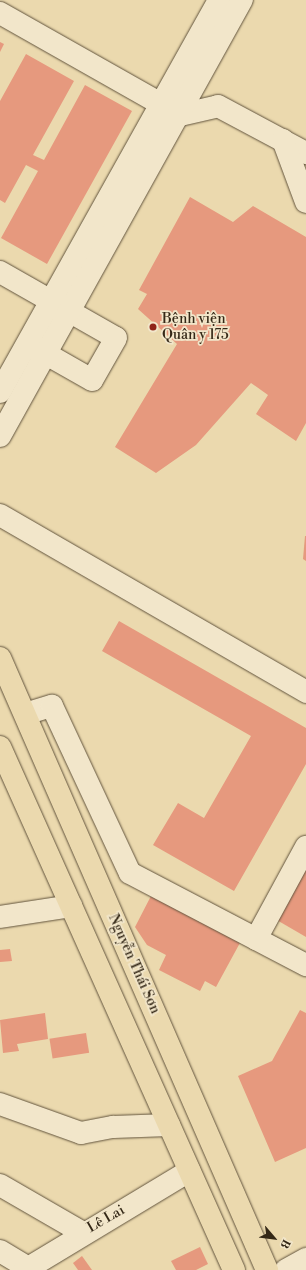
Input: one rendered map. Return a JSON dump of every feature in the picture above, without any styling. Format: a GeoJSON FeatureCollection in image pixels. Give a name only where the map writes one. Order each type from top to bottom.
{"type":"FeatureCollection","features":[{"type":"Feature","properties":{"kind":"main road","name":"Nguyễn Thái Sơn"},"geometry":{"type":"LineString","coordinates":[[0,658],[267,1270]]}},
{"type":"Feature","properties":{"kind":"main road"},"geometry":{"type":"LineString","coordinates":[[0,747],[234,1270]]}},
{"type":"Feature","properties":{"kind":"street"},"geometry":{"type":"LineString","coordinates":[[0,436],[36,348],[50,301],[219,0]]}},
{"type":"Feature","properties":{"kind":"street"},"geometry":{"type":"LineString","coordinates":[[0,392],[36,348],[69,312],[180,115],[242,0]]}},
{"type":"Feature","properties":{"kind":"street"},"geometry":{"type":"LineString","coordinates":[[0,13],[180,115],[218,106],[306,153]]}},
{"type":"Feature","properties":{"kind":"street"},"geometry":{"type":"LineString","coordinates":[[283,140],[306,202]]}},
{"type":"Feature","properties":{"kind":"street"},"geometry":{"type":"LineString","coordinates":[[0,272],[116,338],[92,380],[36,348]]}},
{"type":"Feature","properties":{"kind":"street"},"geometry":{"type":"LineString","coordinates":[[0,516],[306,692]]}},
{"type":"Feature","properties":{"kind":"street"},"geometry":{"type":"LineString","coordinates":[[24,714],[52,706],[130,873],[306,965]]}},
{"type":"Feature","properties":{"kind":"street"},"geometry":{"type":"LineString","coordinates":[[256,939],[306,847]]}},
{"type":"Feature","properties":{"kind":"street"},"geometry":{"type":"LineString","coordinates":[[0,916],[71,906]]}},
{"type":"Feature","properties":{"kind":"street"},"geometry":{"type":"LineString","coordinates":[[0,1104],[81,1133],[113,1127],[169,1125]]}},
{"type":"Feature","properties":{"kind":"street","name":"Lê Lai"},"geometry":{"type":"LineString","coordinates":[[27,1269],[83,1233],[189,1170]]}},
{"type":"Feature","properties":{"kind":"street"},"geometry":{"type":"LineString","coordinates":[[0,1185],[83,1233]]}},
{"type":"Feature","properties":{"kind":"street"},"geometry":{"type":"LineString","coordinates":[[0,1251],[27,1269]]}},
{"type":"Feature","properties":{"kind":"street"},"geometry":{"type":"LineString","coordinates":[[286,1270],[306,1259]]}},
{"type":"Feature","properties":{"kind":"building"},"geometry":{"type":"Polygon","coordinates":[[[0,42],[4,44],[0,52],[0,42]]]}},
{"type":"Feature","properties":{"kind":"building"},"geometry":{"type":"Polygon","coordinates":[[[26,54],[74,81],[33,155],[44,160],[85,85],[132,111],[47,264],[1,238],[38,171],[26,165],[5,203],[0,200],[0,101],[26,54]]]}},
{"type":"Feature","properties":{"kind":"building"},"geometry":{"type":"Polygon","coordinates":[[[190,197],[233,222],[253,206],[306,237],[306,423],[296,441],[256,414],[268,395],[251,383],[196,445],[156,473],[115,447],[177,344],[138,309],[147,294],[139,290],[190,197]]]}},
{"type":"Feature","properties":{"kind":"building"},"geometry":{"type":"Polygon","coordinates":[[[306,536],[306,561],[303,559],[306,536]]]}},
{"type":"Feature","properties":{"kind":"building"},"geometry":{"type":"Polygon","coordinates":[[[119,621],[306,728],[306,764],[234,891],[153,845],[178,803],[204,818],[251,736],[102,651],[119,621]]]}},
{"type":"Feature","properties":{"kind":"building"},"geometry":{"type":"Polygon","coordinates":[[[306,864],[306,937],[275,919],[306,864]]]}},
{"type":"Feature","properties":{"kind":"building"},"geometry":{"type":"Polygon","coordinates":[[[152,894],[241,941],[216,987],[205,981],[200,991],[159,970],[166,955],[147,945],[135,927],[152,894]]]}},
{"type":"Feature","properties":{"kind":"building"},"geometry":{"type":"Polygon","coordinates":[[[10,949],[12,961],[0,962],[0,950],[10,949]]]}},
{"type":"Feature","properties":{"kind":"building"},"geometry":{"type":"Polygon","coordinates":[[[300,1010],[306,1013],[306,1148],[275,1162],[238,1076],[272,1061],[300,1010]]]}},
{"type":"Feature","properties":{"kind":"building"},"geometry":{"type":"Polygon","coordinates":[[[45,1013],[48,1039],[17,1044],[19,1051],[3,1053],[0,1020],[45,1013]]]}},
{"type":"Feature","properties":{"kind":"building"},"geometry":{"type":"Polygon","coordinates":[[[86,1033],[89,1053],[53,1059],[49,1039],[86,1033]]]}},
{"type":"Feature","properties":{"kind":"building"},"geometry":{"type":"Polygon","coordinates":[[[200,1247],[208,1264],[196,1270],[176,1270],[171,1261],[200,1247]]]}},
{"type":"Feature","properties":{"kind":"building"},"geometry":{"type":"Polygon","coordinates":[[[82,1256],[92,1270],[78,1270],[73,1263],[82,1256]]]}},
{"type":"Feature","properties":{"kind":"place","name":"Bệnh viện Quân y 175"},"geometry":{"type":"Point","coordinates":[153,327]}}]}
